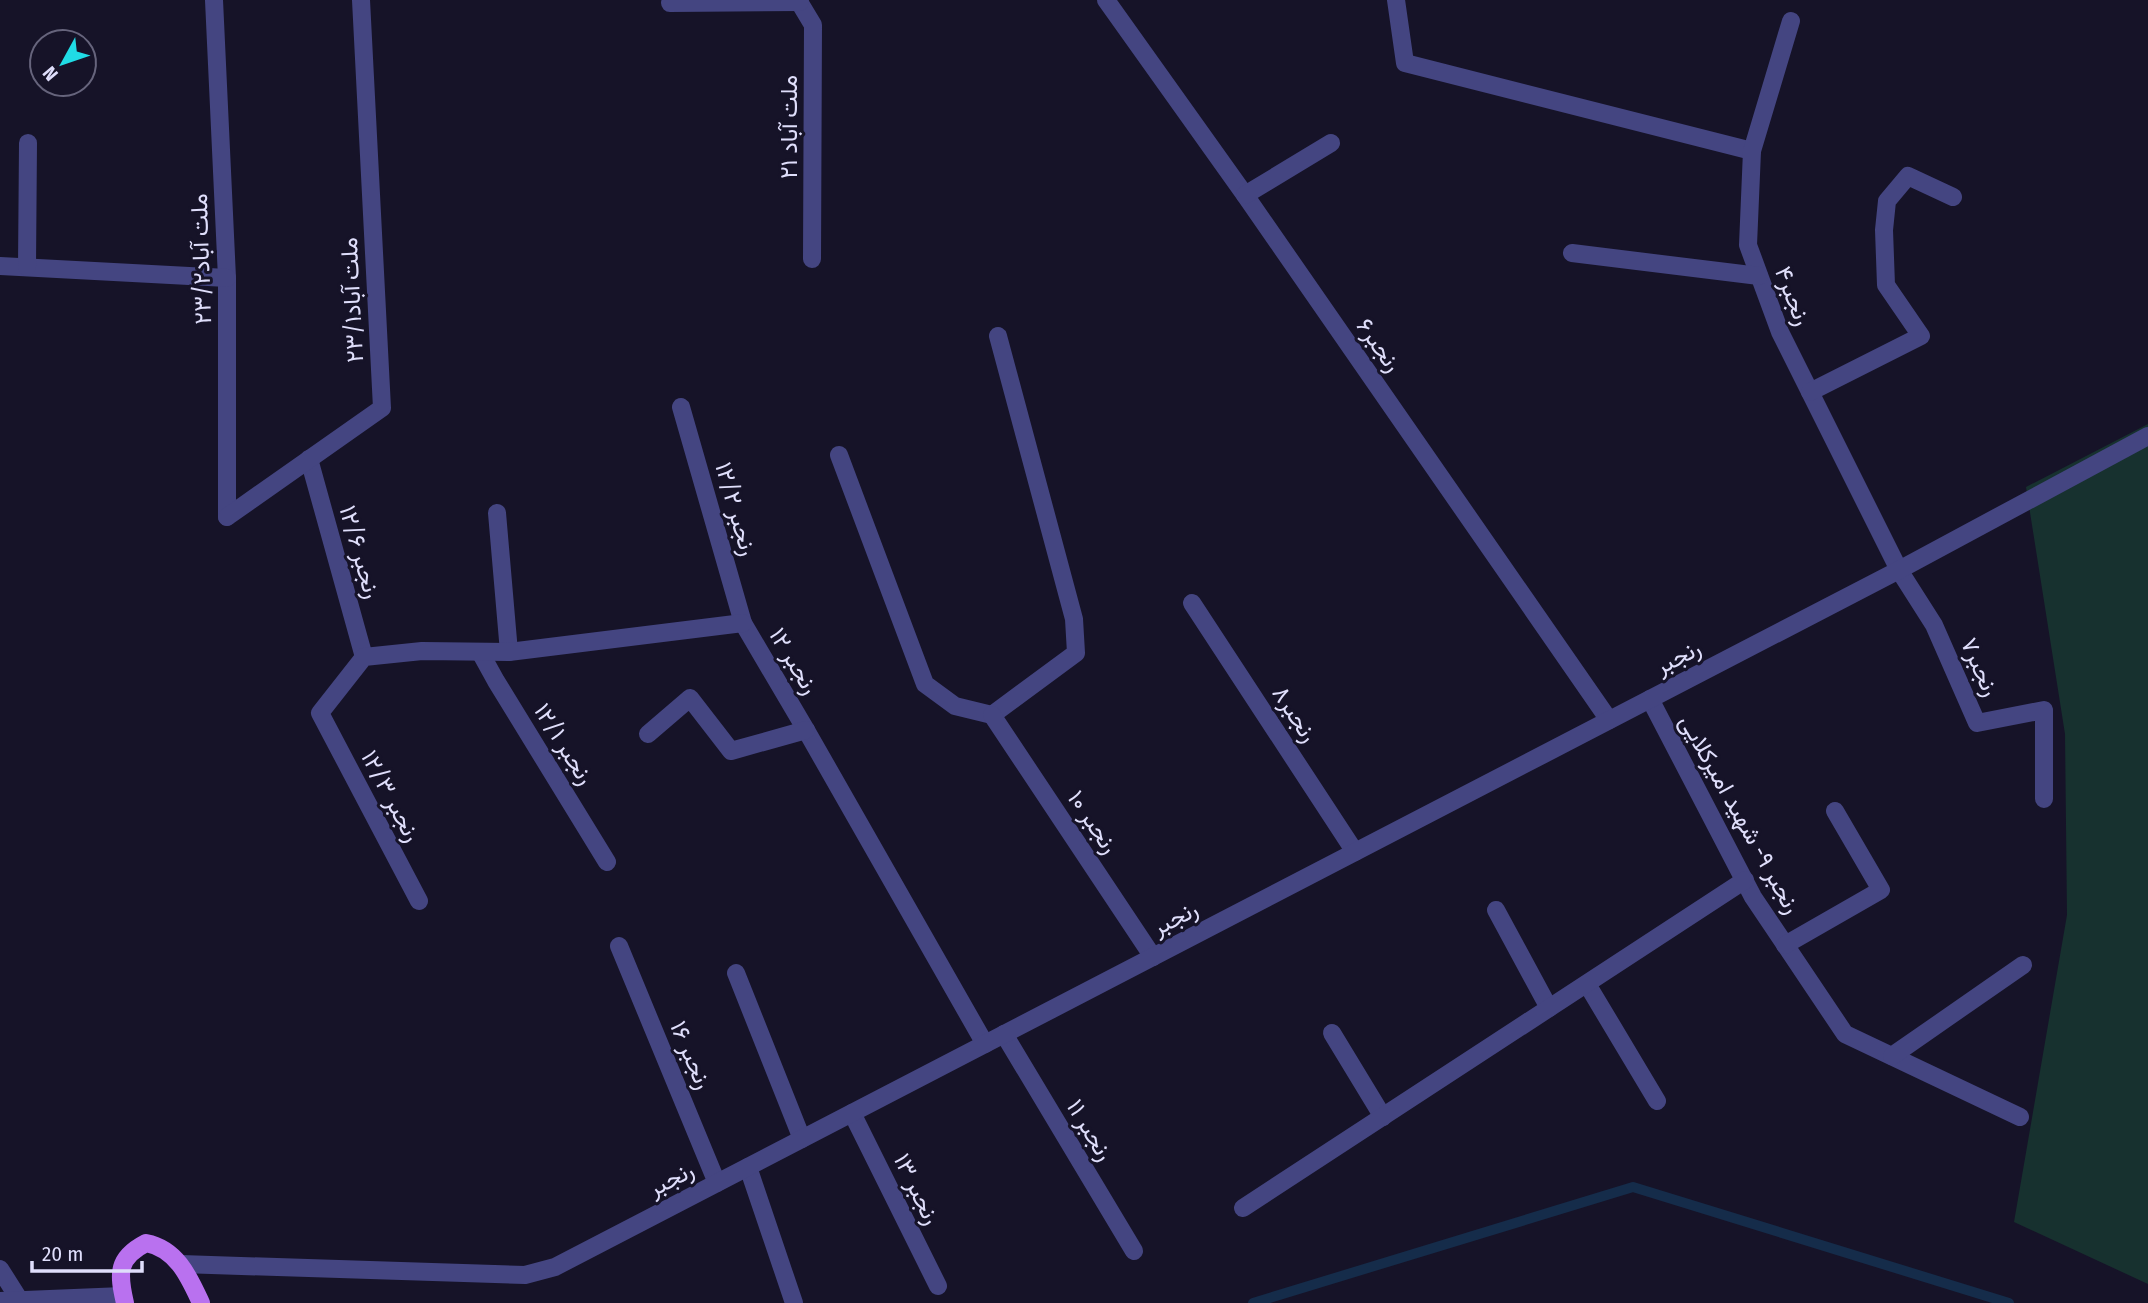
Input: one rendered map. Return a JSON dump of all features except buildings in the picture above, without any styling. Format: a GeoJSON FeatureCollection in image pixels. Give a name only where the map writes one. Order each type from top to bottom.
{"type":"FeatureCollection","features":[{"type":"Feature","properties":{"kind":"main road"},"geometry":{"type":"LineString","coordinates":[[124,1299],[121,1267],[127,1256],[146,1243],[157,1245],[181,1264],[201,1303]]}},
{"type":"Feature","properties":{"kind":"street","name":"ملت آباد۲۳/۲"},"geometry":{"type":"LineString","coordinates":[[214,0],[227,278],[227,517]]}},
{"type":"Feature","properties":{"kind":"street","name":"ملت آباد۲۳/۱"},"geometry":{"type":"LineString","coordinates":[[227,517],[382,408],[361,0]]}},
{"type":"Feature","properties":{"kind":"street","name":"رنجبر۶"},"geometry":{"type":"LineString","coordinates":[[1106,0],[1245,195],[1609,720]]}},
{"type":"Feature","properties":{"kind":"street"},"geometry":{"type":"LineString","coordinates":[[1396,0],[1405,63],[1752,151]]}},
{"type":"Feature","properties":{"kind":"street"},"geometry":{"type":"LineString","coordinates":[[670,3],[799,1]]}},
{"type":"Feature","properties":{"kind":"street","name":"ملت آباد ۲۱"},"geometry":{"type":"LineString","coordinates":[[799,1],[813,25],[813,259]]}},
{"type":"Feature","properties":{"kind":"street","name":"رنجبر۴"},"geometry":{"type":"LineString","coordinates":[[1791,21],[1752,151],[1748,245],[1780,332],[1899,570]]}},
{"type":"Feature","properties":{"kind":"street"},"geometry":{"type":"LineString","coordinates":[[27,267],[28,143]]}},
{"type":"Feature","properties":{"kind":"street"},"geometry":{"type":"LineString","coordinates":[[1245,195],[1331,143]]}},
{"type":"Feature","properties":{"kind":"street"},"geometry":{"type":"LineString","coordinates":[[1810,392],[1920,335],[1886,285],[1884,230],[1887,201],[1908,176],[1954,197]]}},
{"type":"Feature","properties":{"kind":"street"},"geometry":{"type":"LineString","coordinates":[[1572,253],[1759,276]]}},
{"type":"Feature","properties":{"kind":"street"},"geometry":{"type":"LineString","coordinates":[[0,266],[227,278]]}},
{"type":"Feature","properties":{"kind":"street"},"geometry":{"type":"LineString","coordinates":[[839,455],[925,684],[955,706],[992,715],[1076,653],[1074,619],[998,336]]}},
{"type":"Feature","properties":{"kind":"street","name":"رنجبر ۱۲/۲"},"geometry":{"type":"LineString","coordinates":[[681,407],[743,623]]}},
{"type":"Feature","properties":{"kind":"street","name":"رنجبر"},"geometry":{"type":"LineString","coordinates":[[181,1264],[524,1275],[555,1267],[1899,570],[2148,436]]}},
{"type":"Feature","properties":{"kind":"street","name":"رنجبر ۱۲/۶"},"geometry":{"type":"LineString","coordinates":[[309,459],[365,657]]}},
{"type":"Feature","properties":{"kind":"street"},"geometry":{"type":"LineString","coordinates":[[497,513],[509,652]]}},
{"type":"Feature","properties":{"kind":"street","name":"رنجبر۷"},"geometry":{"type":"LineString","coordinates":[[1899,570],[1934,625],[1978,723],[2044,710],[2043,799]]}},
{"type":"Feature","properties":{"kind":"street","name":"رنجبر۸"},"geometry":{"type":"LineString","coordinates":[[1192,603],[1355,852]]}},
{"type":"Feature","properties":{"kind":"street","name":"رنجبر ۱۲"},"geometry":{"type":"LineString","coordinates":[[365,657],[422,650],[509,652],[743,623],[985,1044]]}},
{"type":"Feature","properties":{"kind":"street","name":"رنجبر ۱۲/۱"},"geometry":{"type":"LineString","coordinates":[[480,652],[607,862]]}},
{"type":"Feature","properties":{"kind":"street","name":"رنجبر ۱۲/۳"},"geometry":{"type":"LineString","coordinates":[[365,657],[320,713],[419,901]]}},
{"type":"Feature","properties":{"kind":"street"},"geometry":{"type":"LineString","coordinates":[[648,734],[690,698],[731,751],[806,730]]}},
{"type":"Feature","properties":{"kind":"street","name":"رنجبر ۹- شهید امیرکلایی"},"geometry":{"type":"LineString","coordinates":[[1650,699],[1753,897],[1845,1034],[2020,1116]]}},
{"type":"Feature","properties":{"kind":"street","name":"رنجبر ۱۰"},"geometry":{"type":"LineString","coordinates":[[992,715],[1153,957]]}},
{"type":"Feature","properties":{"kind":"street"},"geometry":{"type":"LineString","coordinates":[[1786,945],[1881,890],[1835,811]]}},
{"type":"Feature","properties":{"kind":"street"},"geometry":{"type":"LineString","coordinates":[[1243,1208],[1745,880]]}},
{"type":"Feature","properties":{"kind":"street"},"geometry":{"type":"LineString","coordinates":[[1496,910],[1549,1008]]}},
{"type":"Feature","properties":{"kind":"street","name":"رنجبر ۱۶"},"geometry":{"type":"LineString","coordinates":[[619,946],[717,1183]]}},
{"type":"Feature","properties":{"kind":"street"},"geometry":{"type":"LineString","coordinates":[[1892,1056],[2023,965]]}},
{"type":"Feature","properties":{"kind":"street"},"geometry":{"type":"LineString","coordinates":[[736,973],[802,1139]]}},
{"type":"Feature","properties":{"kind":"street"},"geometry":{"type":"LineString","coordinates":[[1587,984],[1657,1101]]}},
{"type":"Feature","properties":{"kind":"street"},"geometry":{"type":"LineString","coordinates":[[1332,1033],[1382,1117]]}},
{"type":"Feature","properties":{"kind":"street","name":"رنجبر ۱۱"},"geometry":{"type":"LineString","coordinates":[[1004,1034],[1134,1251]]}},
{"type":"Feature","properties":{"kind":"street","name":"رنجبر ۱۳"},"geometry":{"type":"LineString","coordinates":[[852,1113],[938,1286]]}},
{"type":"Feature","properties":{"kind":"street"},"geometry":{"type":"LineString","coordinates":[[748,1167],[794,1303]]}},
{"type":"Feature","properties":{"kind":"street"},"geometry":{"type":"LineString","coordinates":[[0,1269],[19,1299]]}},
{"type":"Feature","properties":{"kind":"street"},"geometry":{"type":"LineString","coordinates":[[0,1301],[124,1299]]}},
{"type":"Feature","properties":{"kind":"green space"},"geometry":{"type":"Polygon","coordinates":[[[2148,424],[2148,1284],[2014,1222],[2067,915],[2065,734],[2026,487],[2148,424]]]}},
{"type":"Feature","properties":{"kind":"waterway"},"geometry":{"type":"LineString","coordinates":[[1253,1303],[1633,1187],[2009,1303]]}}]}
